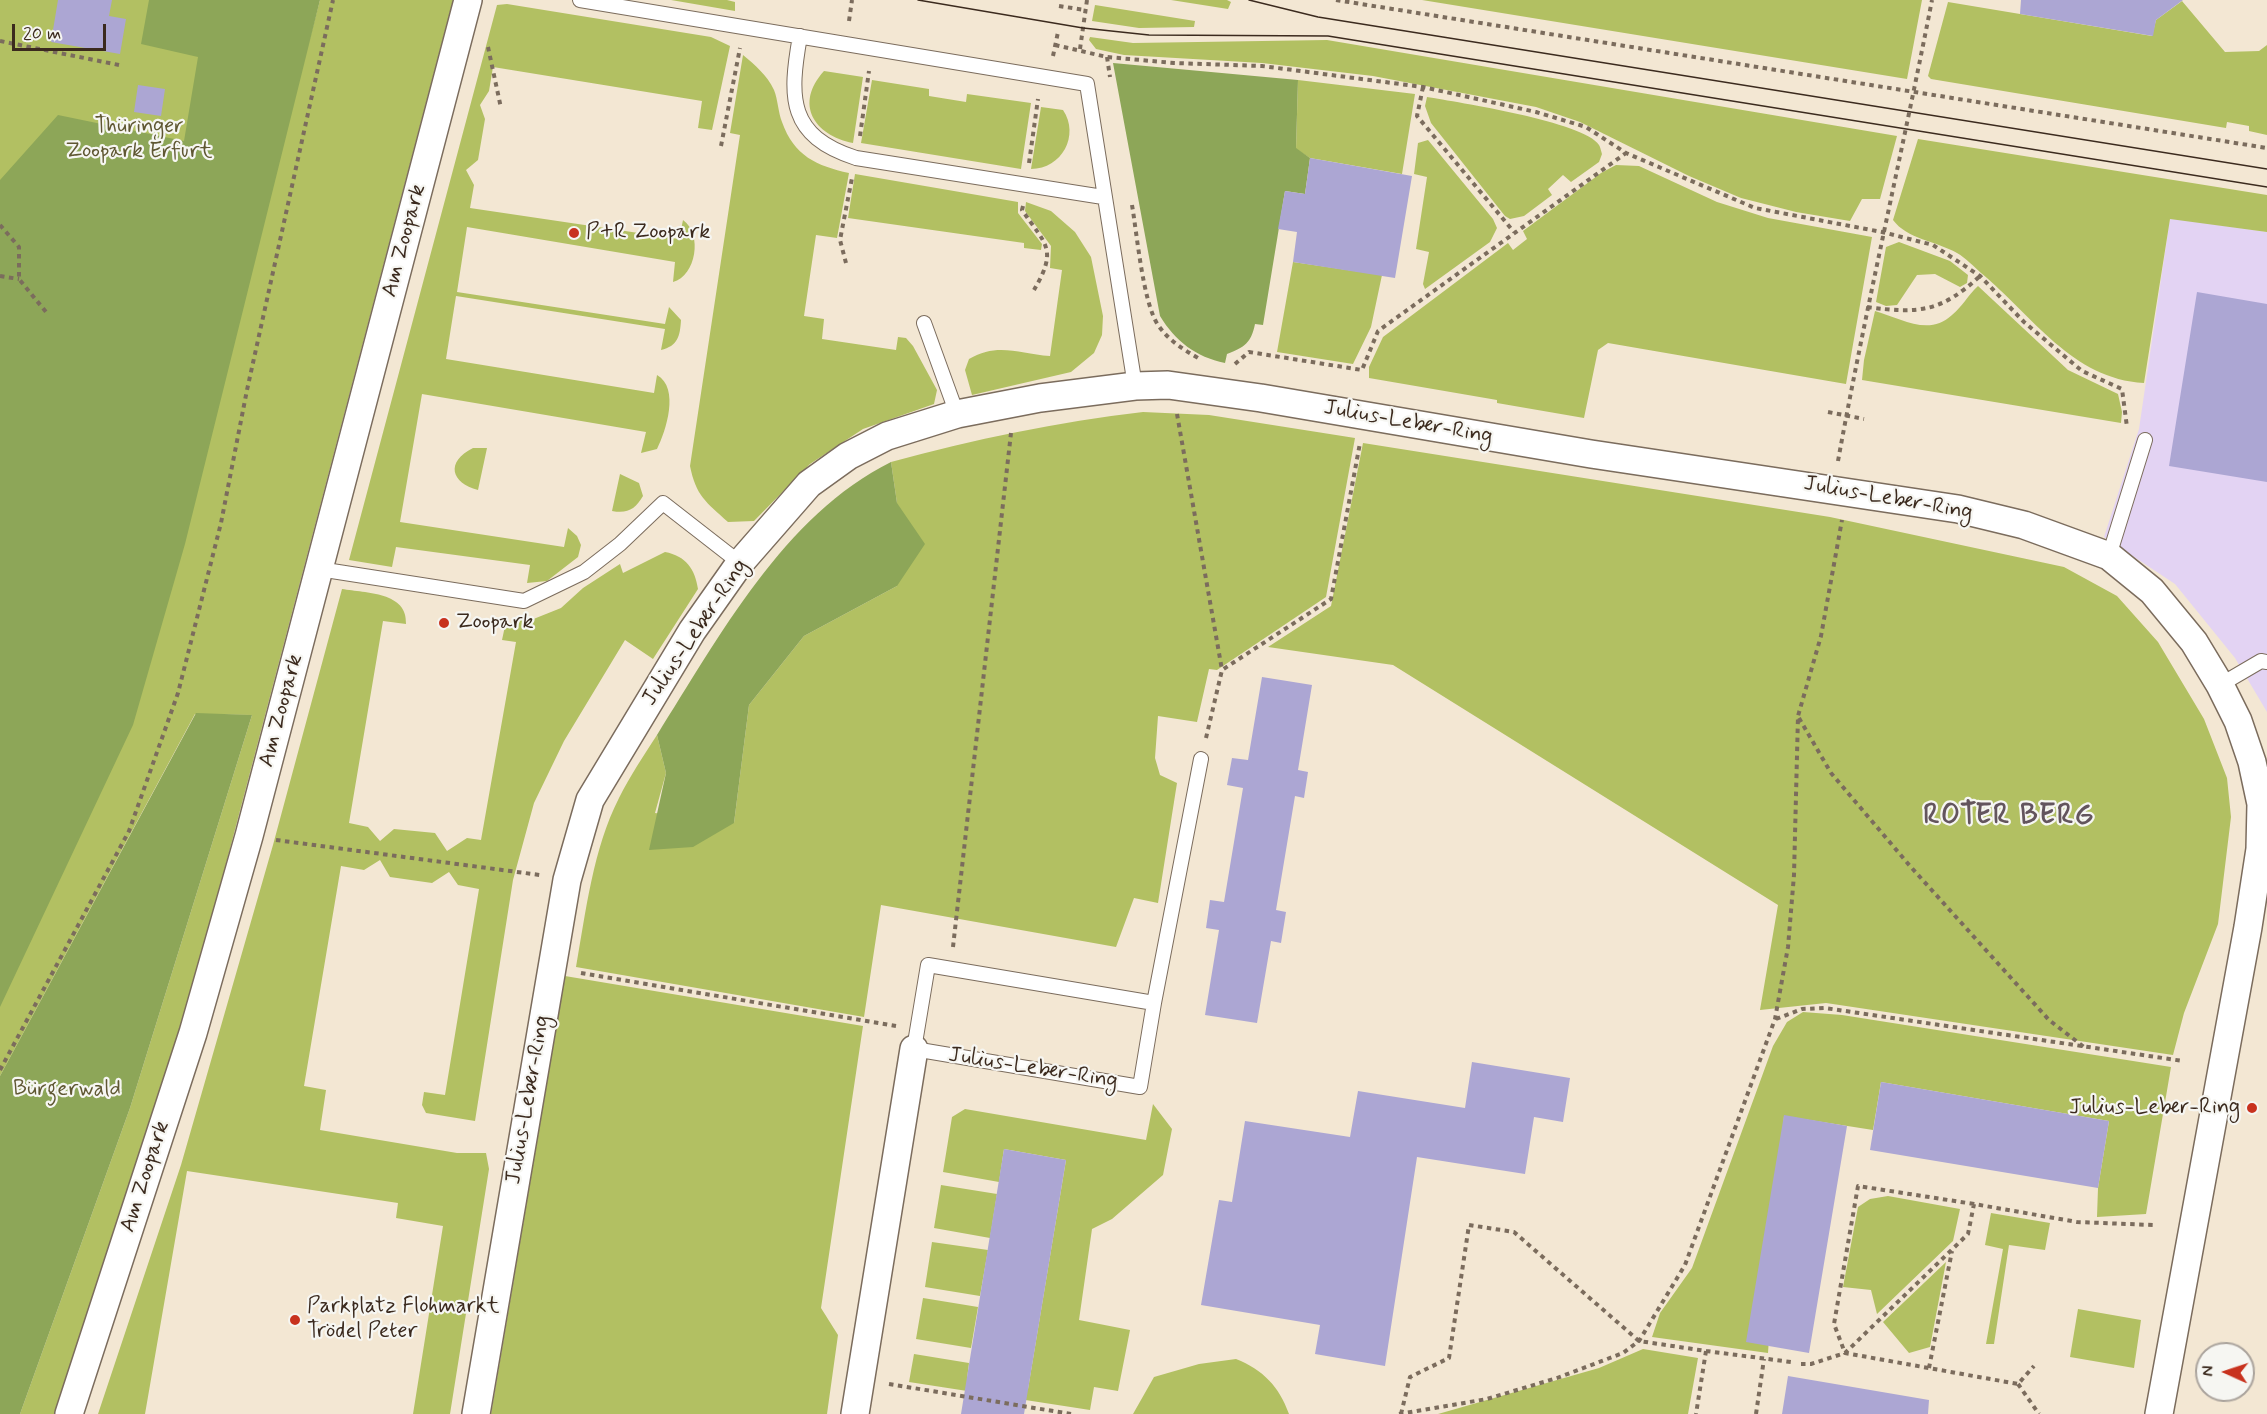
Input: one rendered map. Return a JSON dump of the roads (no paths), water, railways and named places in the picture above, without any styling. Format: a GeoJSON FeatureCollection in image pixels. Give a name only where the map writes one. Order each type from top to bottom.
{"type":"FeatureCollection","features":[{"type":"Feature","properties":{"kind":"street","name":"Am Zoopark"},"geometry":{"type":"LineString","coordinates":[[69,1414],[193,1033],[249,836],[468,0]]}},
{"type":"Feature","properties":{"kind":"street","name":"Julius-Leber-Ring"},"geometry":{"type":"LineString","coordinates":[[476,1414],[567,880],[591,800],[692,630],[740,563],[809,484],[848,456],[887,436],[957,414],[1040,398],[1135,386],[1168,385],[1261,398],[1591,454],[1958,509],[2013,522],[2109,556],[2152,591],[2194,642],[2238,720],[2252,762],[2261,804],[2260,849],[2159,1414]]}},
{"type":"Feature","properties":{"kind":"street"},"geometry":{"type":"LineString","coordinates":[[855,1414],[915,1040]]}},
{"type":"Feature","properties":{"kind":"lane"},"geometry":{"type":"LineString","coordinates":[[580,0],[1087,84],[1135,386]]}},
{"type":"Feature","properties":{"kind":"lane"},"geometry":{"type":"LineString","coordinates":[[800,36],[794,71],[793,99],[799,120],[831,150],[856,158],[1103,196]]}},
{"type":"Feature","properties":{"kind":"lane"},"geometry":{"type":"LineString","coordinates":[[924,323],[957,414]]}},
{"type":"Feature","properties":{"kind":"lane"},"geometry":{"type":"LineString","coordinates":[[2109,556],[2145,440]]}},
{"type":"Feature","properties":{"kind":"lane"},"geometry":{"type":"LineString","coordinates":[[319,568],[524,601],[584,572],[620,544],[663,503],[740,563]]}},
{"type":"Feature","properties":{"kind":"lane"},"geometry":{"type":"LineString","coordinates":[[2220,685],[2261,661],[2267,662]]}},
{"type":"Feature","properties":{"kind":"lane","name":"Julius-Leber-Ring"},"geometry":{"type":"LineString","coordinates":[[915,1040],[1140,1087],[1201,759]]}},
{"type":"Feature","properties":{"kind":"lane"},"geometry":{"type":"LineString","coordinates":[[915,1040],[928,965],[1154,1003]]}},
{"type":"Feature","properties":{"kind":"tram line"},"geometry":{"type":"LineString","coordinates":[[918,0],[1083,28],[1149,35],[1328,36],[2267,187]]}},
{"type":"Feature","properties":{"kind":"tram line"},"geometry":{"type":"LineString","coordinates":[[1249,0],[1318,17],[2267,169]]}},
{"type":"Feature","properties":{"kind":"place","name":"P+R Zoopark"},"geometry":{"type":"Point","coordinates":[574,233]}},
{"type":"Feature","properties":{"kind":"place","name":"Zoopark"},"geometry":{"type":"Point","coordinates":[444,623]}},
{"type":"Feature","properties":{"kind":"place","name":"Julius-Leber-Ring"},"geometry":{"type":"Point","coordinates":[2252,1108]}},
{"type":"Feature","properties":{"kind":"place","name":"Parkplatz Flohmarkt Trödel Peter"},"geometry":{"type":"Point","coordinates":[295,1320]}},
{"type":"Feature","properties":{"kind":"district","name":"ROTER BERG"},"geometry":{"type":"Point","coordinates":[2009,817]}},
{"type":"Feature","properties":{"kind":"park label","name":"Thüringer Zoopark Erfurt"},"geometry":{"type":"Point","coordinates":[139,140]}},
{"type":"Feature","properties":{"kind":"park label","name":"Bürgerwald"},"geometry":{"type":"Point","coordinates":[67,1090]}}]}
